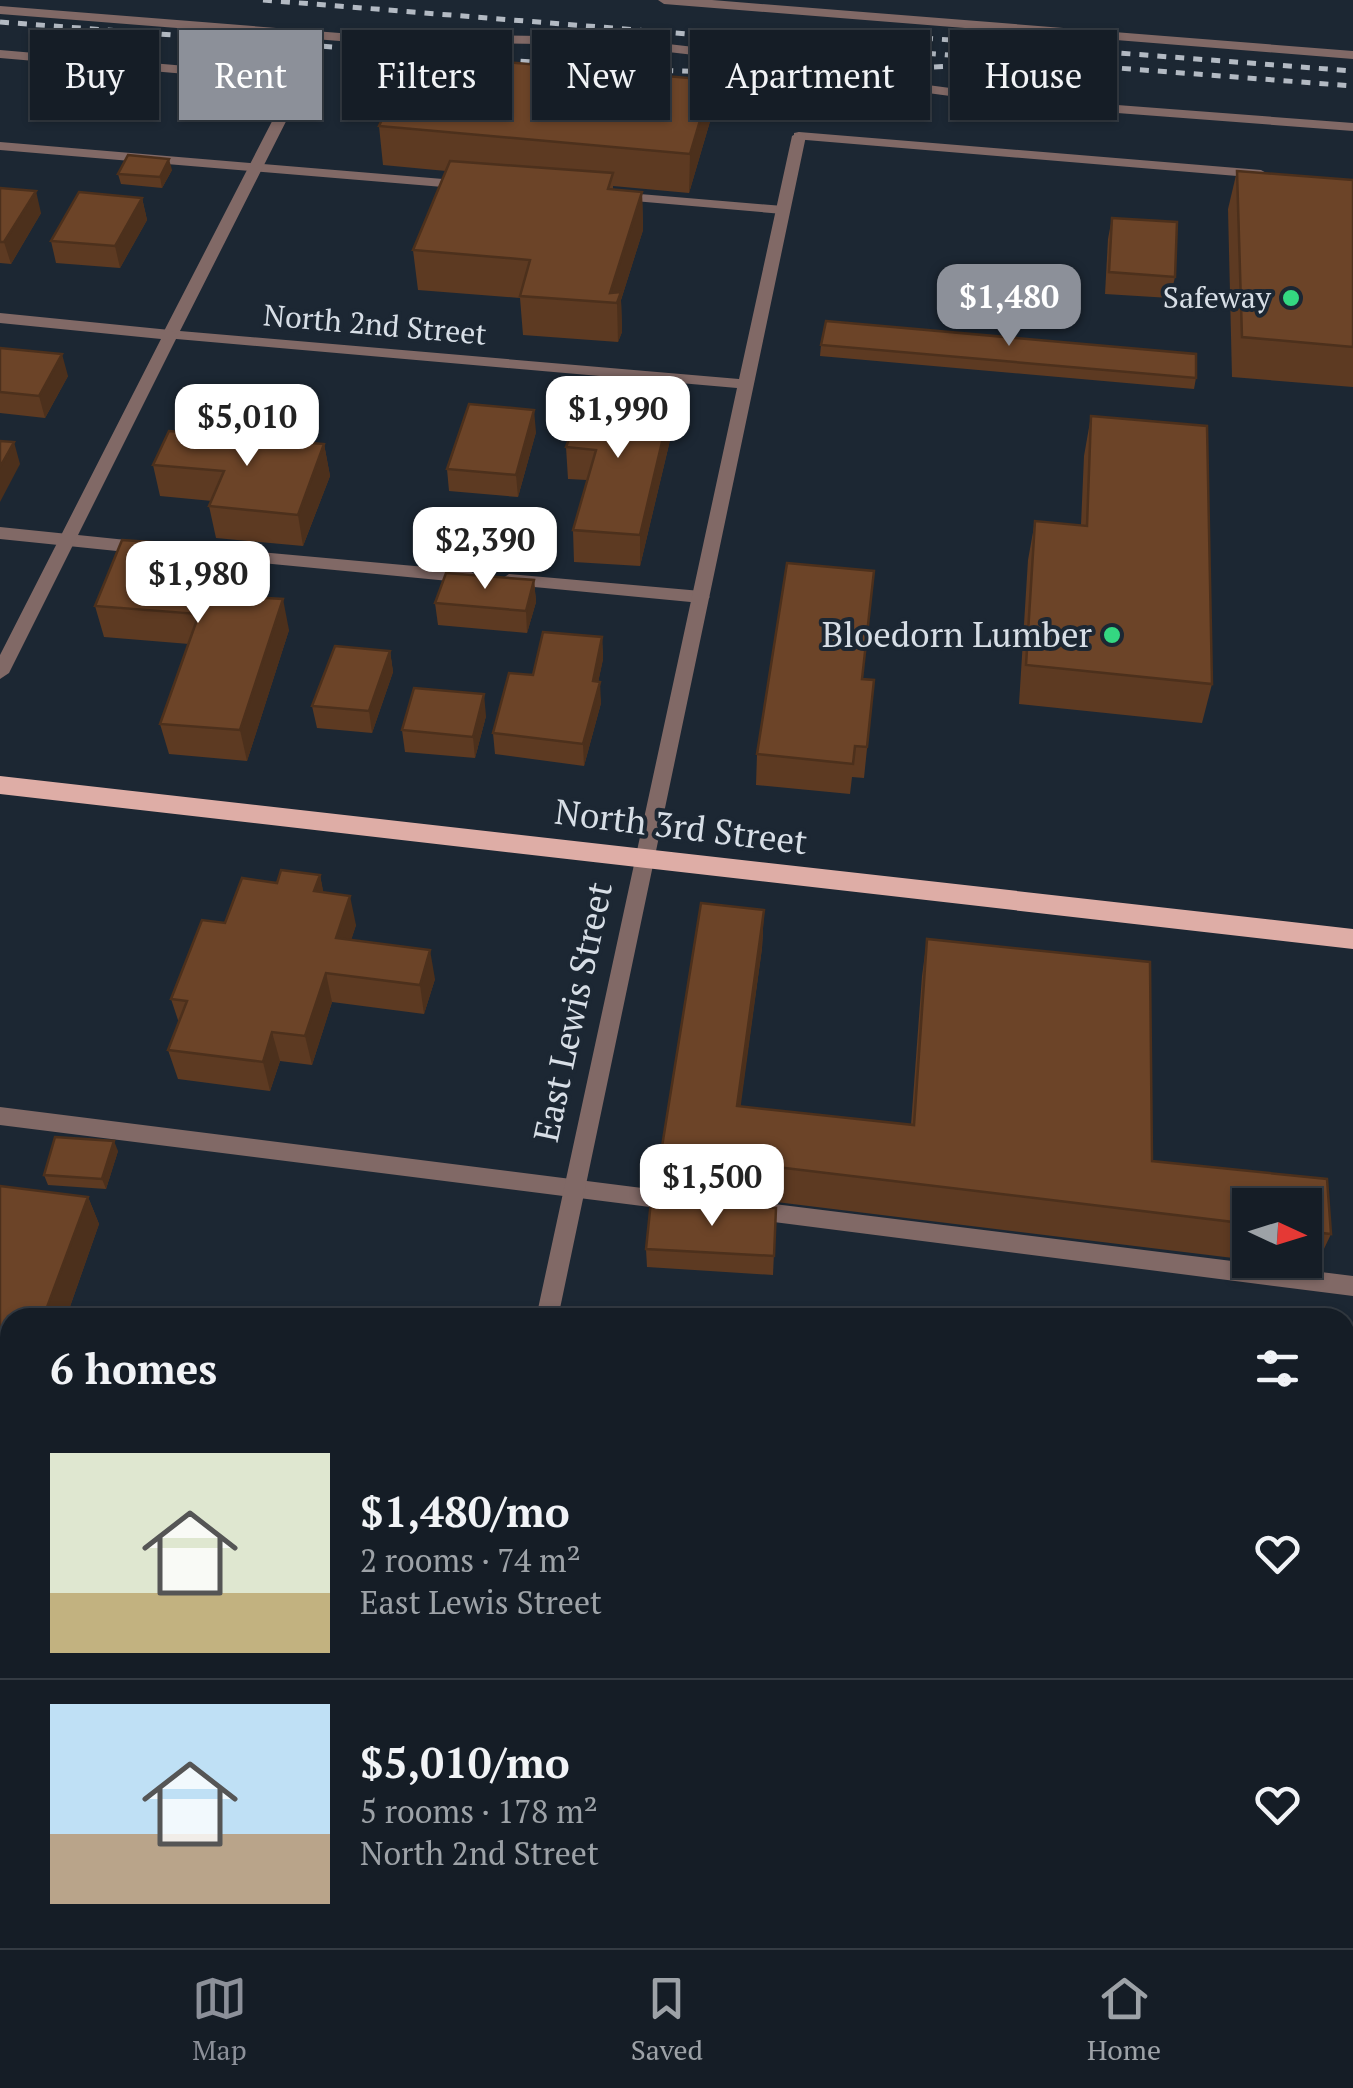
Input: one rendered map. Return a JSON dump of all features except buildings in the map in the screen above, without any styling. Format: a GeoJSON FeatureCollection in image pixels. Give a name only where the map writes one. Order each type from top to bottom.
{"type":"FeatureCollection","features":[{"type":"Feature","properties":{"kind":"main road","name":"North 3rd Street"},"geometry":{"type":"LineString","coordinates":[[0,784],[1353,939]]}},
{"type":"Feature","properties":{"kind":"street"},"geometry":{"type":"LineString","coordinates":[[664,0],[1353,55]]}},
{"type":"Feature","properties":{"kind":"street"},"geometry":{"type":"LineString","coordinates":[[0,10],[403,42],[477,38],[607,41],[791,62],[904,86],[1025,102],[1353,127]]}},
{"type":"Feature","properties":{"kind":"street"},"geometry":{"type":"LineString","coordinates":[[0,54],[302,76],[0,674]]}},
{"type":"Feature","properties":{"kind":"street","name":"East Lewis Street"},"geometry":{"type":"LineString","coordinates":[[549,1308],[800,136],[1274,175]]}},
{"type":"Feature","properties":{"kind":"street"},"geometry":{"type":"LineString","coordinates":[[0,146],[490,186]]}},
{"type":"Feature","properties":{"kind":"street"},"geometry":{"type":"LineString","coordinates":[[607,196],[783,210]]}},
{"type":"Feature","properties":{"kind":"street","name":"North 2nd Street"},"geometry":{"type":"LineString","coordinates":[[0,318],[746,384]]}},
{"type":"Feature","properties":{"kind":"street"},"geometry":{"type":"LineString","coordinates":[[0,533],[164,550]]}},
{"type":"Feature","properties":{"kind":"street"},"geometry":{"type":"LineString","coordinates":[[204,553],[701,597]]}},
{"type":"Feature","properties":{"kind":"street"},"geometry":{"type":"LineString","coordinates":[[0,1116],[1353,1286]]}},
{"type":"Feature","properties":{"kind":"railway"},"geometry":{"type":"LineString","coordinates":[[263,0],[949,55]]}},
{"type":"Feature","properties":{"kind":"railway"},"geometry":{"type":"LineString","coordinates":[[0,22],[625,69],[767,74],[950,66]]}},
{"type":"Feature","properties":{"kind":"railway"},"geometry":{"type":"LineString","coordinates":[[930,38],[1353,71]]}},
{"type":"Feature","properties":{"kind":"railway"},"geometry":{"type":"LineString","coordinates":[[1117,68],[1353,86]]}},
{"type":"Feature","properties":{"kind":"place","name":"Safeway"},"geometry":{"type":"Point","coordinates":[1291,298]}},
{"type":"Feature","properties":{"kind":"place","name":"Bloedorn Lumber"},"geometry":{"type":"Point","coordinates":[1112,635]}}]}
